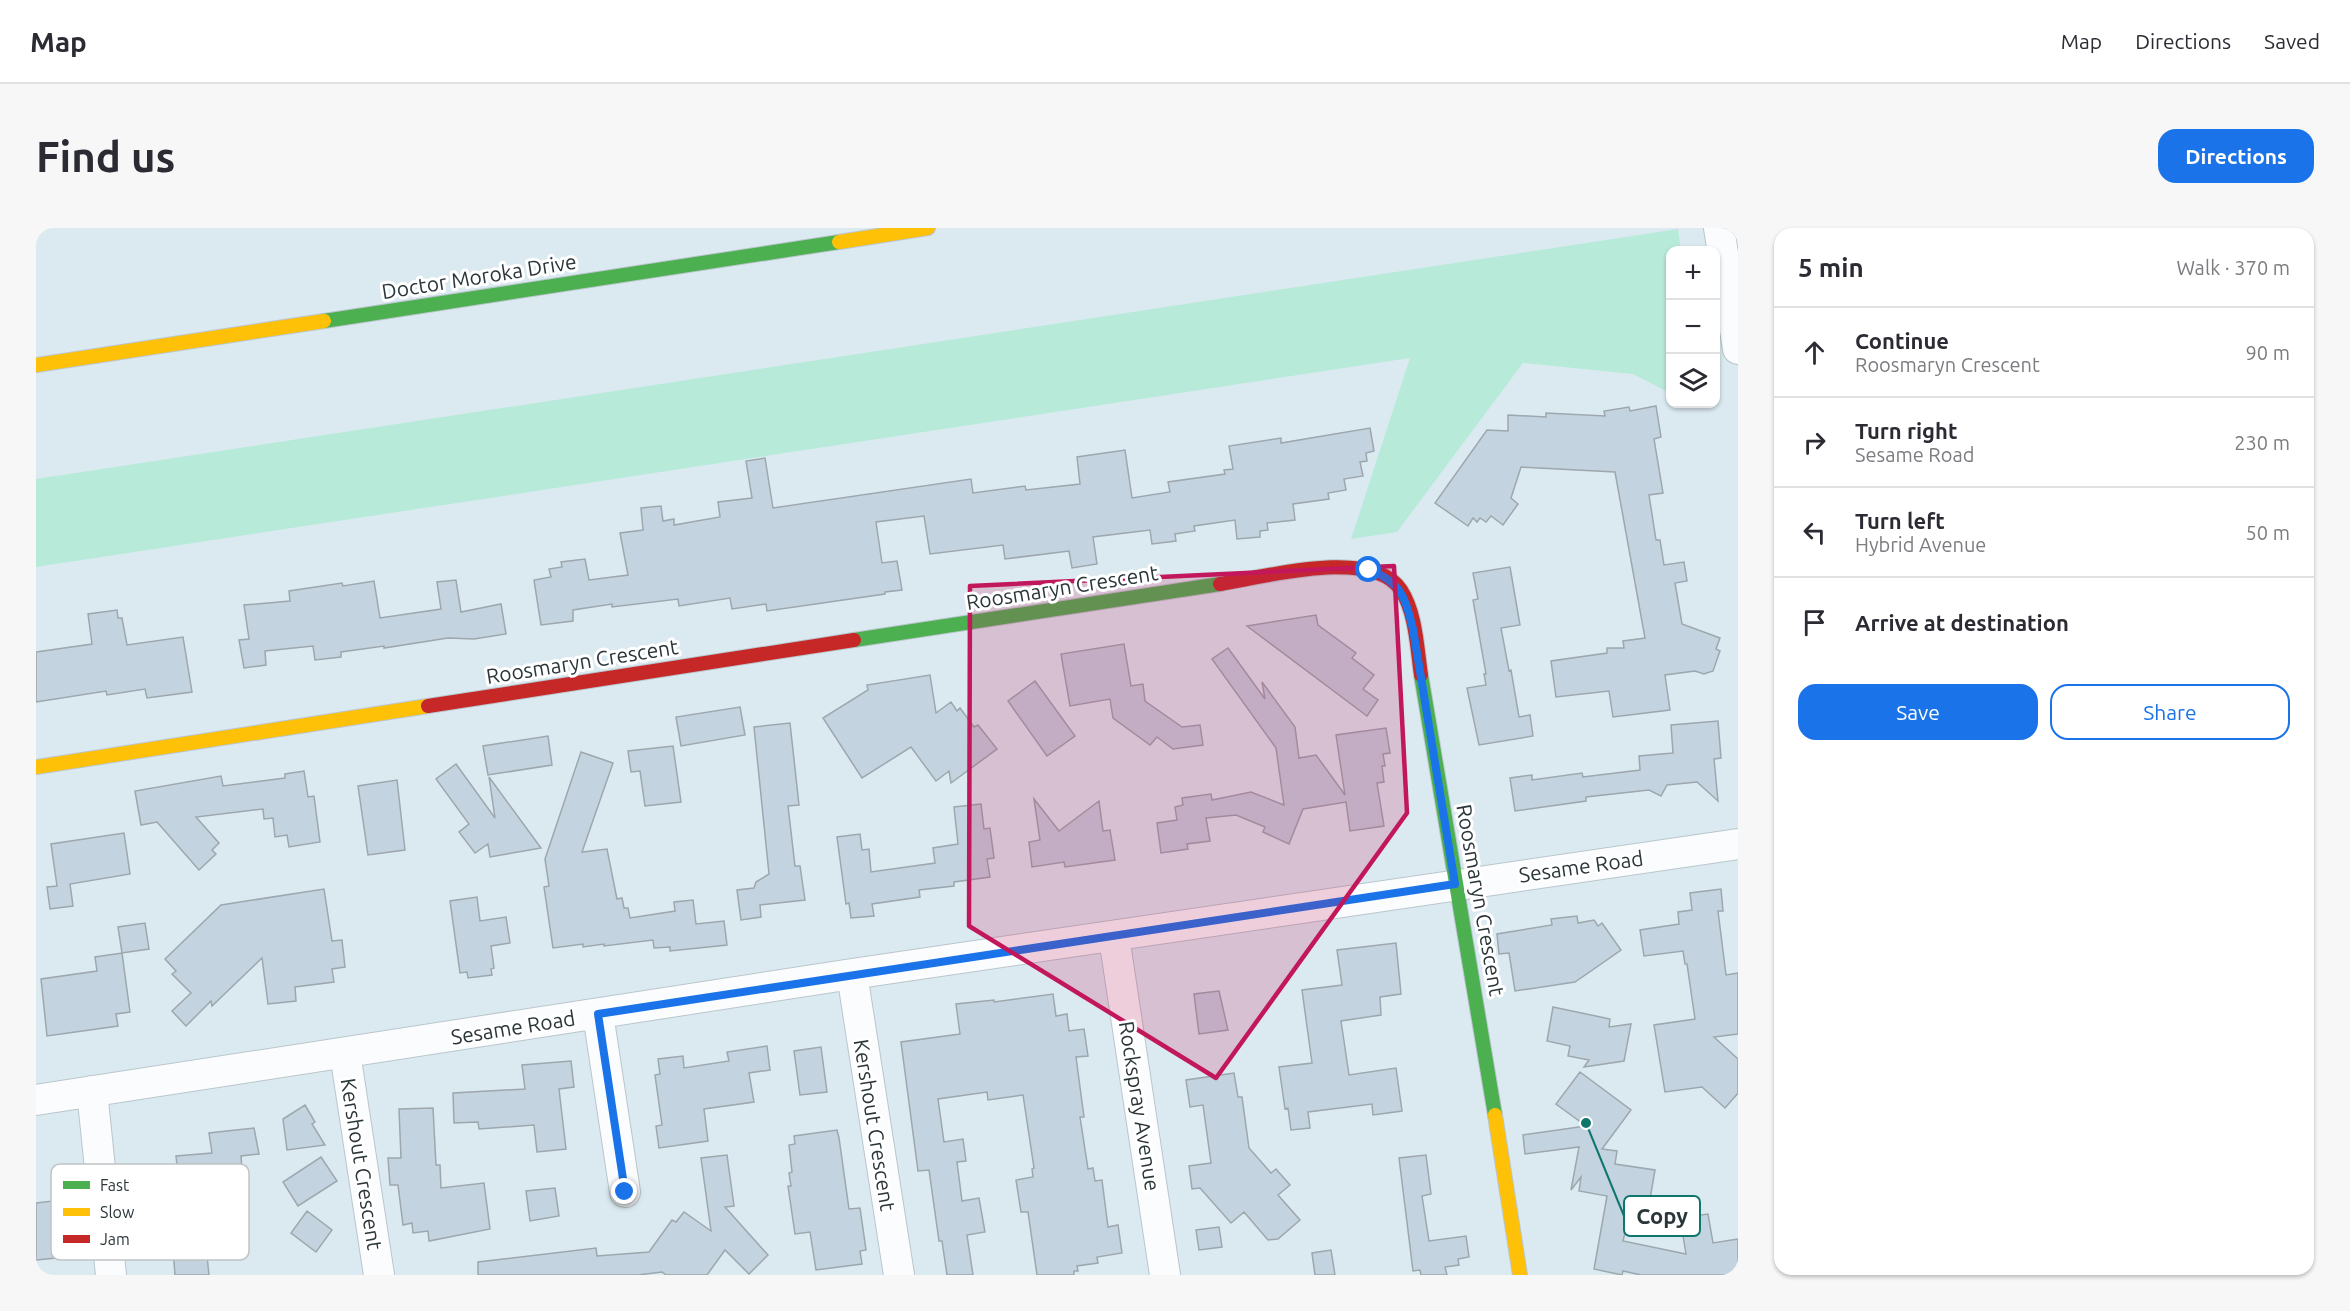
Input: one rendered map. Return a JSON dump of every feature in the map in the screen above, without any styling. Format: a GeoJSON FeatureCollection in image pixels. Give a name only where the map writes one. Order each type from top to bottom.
{"type":"FeatureCollection","features":[{"type":"Feature","properties":{"kind":"street","name":"Doctor Moroka Drive"},"geometry":{"type":"LineString","coordinates":[[36,365],[928,228]]}},
{"type":"Feature","properties":{"kind":"street"},"geometry":{"type":"LineString","coordinates":[[1719,228],[1738,350]]}},
{"type":"Feature","properties":{"kind":"street","name":"Roosmaryn Crescent"},"geometry":{"type":"LineString","coordinates":[[36,767],[1286,573],[1352,566],[1385,576],[1397,585],[1406,600],[1413,629],[1455,884],[1478,1003],[1520,1275]]}},
{"type":"Feature","properties":{"kind":"street","name":"Sesame Road"},"geometry":{"type":"LineString","coordinates":[[36,1100],[852,974],[1738,844]]}},
{"type":"Feature","properties":{"kind":"street","name":"Rockspray Avenue"},"geometry":{"type":"LineString","coordinates":[[1114,937],[1165,1275]]}},
{"type":"Feature","properties":{"kind":"street","name":"Kershout Crescent"},"geometry":{"type":"LineString","coordinates":[[852,974],[899,1275]]}},
{"type":"Feature","properties":{"kind":"street"},"geometry":{"type":"LineString","coordinates":[[598,1014],[625,1192]]}},
{"type":"Feature","properties":{"kind":"street","name":"Kershout Crescent"},"geometry":{"type":"LineString","coordinates":[[345,1053],[379,1275]]}},
{"type":"Feature","properties":{"kind":"street"},"geometry":{"type":"LineString","coordinates":[[92,1091],[100,1164]]}},
{"type":"Feature","properties":{"kind":"street"},"geometry":{"type":"LineString","coordinates":[[109,1260],[111,1275]]}},
{"type":"Feature","properties":{"kind":"highlighted area"},"geometry":{"type":"Polygon","coordinates":[[[1394,566],[1407,813],[1216,1078],[969,926],[970,586],[1394,566]]]}},
{"type":"Feature","properties":{"kind":"green space"},"geometry":{"type":"Polygon","coordinates":[[[1678,229],[1680,246],[1666,246],[1666,391],[1633,374],[1523,363],[1397,532],[1351,539],[1410,358],[36,567],[36,479],[1678,229]]]}},
{"type":"Feature","properties":{"kind":"building"},"geometry":{"type":"Polygon","coordinates":[[[1656,406],[1661,437],[1654,439],[1663,493],[1649,495],[1656,540],[1660,540],[1664,565],[1684,562],[1687,581],[1675,583],[1682,624],[1720,638],[1716,649],[1720,651],[1713,671],[1704,674],[1695,671],[1665,675],[1670,710],[1613,717],[1609,691],[1556,697],[1551,661],[1607,653],[1607,648],[1624,648],[1623,641],[1645,638],[1615,472],[1521,467],[1511,498],[1518,504],[1503,525],[1491,516],[1486,522],[1480,518],[1477,522],[1473,518],[1468,526],[1435,503],[1487,430],[1508,431],[1508,415],[1546,417],[1546,413],[1605,416],[1604,411],[1629,407],[1630,411],[1656,406]]]}},
{"type":"Feature","properties":{"kind":"building"},"geometry":{"type":"Polygon","coordinates":[[[1370,428],[1374,451],[1366,453],[1367,461],[1360,462],[1363,476],[1344,479],[1346,490],[1328,493],[1329,499],[1293,504],[1295,520],[1267,523],[1268,530],[1260,531],[1260,537],[1237,539],[1235,520],[1194,526],[1195,531],[1175,534],[1176,541],[1152,544],[1150,530],[1093,537],[1097,564],[1072,568],[1069,551],[1005,559],[1003,545],[930,554],[924,516],[876,522],[882,563],[897,561],[902,590],[767,611],[766,604],[732,609],[730,598],[679,606],[678,599],[612,607],[612,604],[573,610],[573,621],[541,625],[534,580],[551,577],[549,569],[562,567],[561,562],[585,559],[589,580],[628,575],[620,533],[643,530],[641,508],[661,506],[663,521],[674,519],[674,525],[720,517],[718,502],[752,498],[746,461],[765,458],[773,508],[971,479],[973,493],[1025,486],[1026,490],[1080,484],[1077,457],[1125,450],[1132,498],[1170,492],[1168,482],[1225,474],[1224,470],[1233,469],[1229,446],[1281,438],[1281,443],[1370,428]]]}},
{"type":"Feature","properties":{"kind":"building"},"geometry":{"type":"Polygon","coordinates":[[[1510,567],[1520,625],[1501,628],[1519,717],[1530,715],[1533,736],[1479,745],[1467,688],[1486,685],[1473,600],[1478,599],[1473,573],[1510,567]]]}},
{"type":"Feature","properties":{"kind":"building"},"geometry":{"type":"Polygon","coordinates":[[[456,580],[461,612],[501,604],[506,634],[474,639],[448,638],[384,648],[384,646],[341,652],[341,657],[315,660],[313,646],[265,651],[266,665],[244,668],[239,640],[249,639],[244,605],[290,601],[289,591],[374,581],[380,618],[441,609],[437,582],[456,580]]]}},
{"type":"Feature","properties":{"kind":"building"},"geometry":{"type":"Polygon","coordinates":[[[117,610],[118,618],[122,618],[127,645],[183,637],[192,692],[147,698],[145,689],[107,695],[106,691],[36,702],[36,652],[92,644],[88,614],[117,610]]]}},
{"type":"Feature","properties":{"kind":"building"},"geometry":{"type":"Polygon","coordinates":[[[1316,615],[1318,625],[1356,653],[1352,658],[1374,675],[1363,689],[1378,700],[1367,716],[1247,626],[1316,615]]]}},
{"type":"Feature","properties":{"kind":"building"},"geometry":{"type":"Polygon","coordinates":[[[1124,644],[1131,686],[1143,684],[1145,701],[1182,727],[1200,725],[1203,745],[1173,749],[1157,737],[1150,745],[1113,718],[1110,699],[1070,706],[1061,654],[1124,644]]]}},
{"type":"Feature","properties":{"kind":"building"},"geometry":{"type":"Polygon","coordinates":[[[1228,648],[1265,699],[1262,682],[1295,727],[1299,758],[1316,755],[1345,795],[1336,735],[1386,728],[1390,753],[1383,754],[1384,782],[1377,783],[1384,826],[1350,831],[1346,802],[1303,809],[1289,844],[1263,832],[1265,827],[1236,815],[1206,818],[1210,841],[1187,844],[1188,849],[1161,853],[1157,823],[1177,820],[1175,807],[1183,805],[1182,798],[1211,794],[1212,800],[1251,792],[1284,805],[1276,748],[1212,659],[1228,648]]]}},
{"type":"Feature","properties":{"kind":"building"},"geometry":{"type":"Polygon","coordinates":[[[930,675],[936,713],[951,702],[957,711],[960,708],[974,727],[978,725],[997,749],[951,783],[949,771],[936,781],[911,747],[862,778],[823,718],[868,690],[867,685],[930,675]]]}},
{"type":"Feature","properties":{"kind":"building"},"geometry":{"type":"Polygon","coordinates":[[[1035,681],[1075,736],[1047,756],[1008,701],[1035,681]]]}},
{"type":"Feature","properties":{"kind":"building"},"geometry":{"type":"Polygon","coordinates":[[[740,707],[745,735],[681,746],[676,717],[740,707]]]}},
{"type":"Feature","properties":{"kind":"building"},"geometry":{"type":"Polygon","coordinates":[[[1718,721],[1721,758],[1714,759],[1718,801],[1697,782],[1667,785],[1661,796],[1649,790],[1586,797],[1586,801],[1515,811],[1510,778],[1532,775],[1532,780],[1582,773],[1583,777],[1640,770],[1639,756],[1673,753],[1671,725],[1718,721]]]}},
{"type":"Feature","properties":{"kind":"building"},"geometry":{"type":"Polygon","coordinates":[[[790,723],[799,805],[788,806],[795,866],[800,866],[805,900],[760,905],[761,917],[741,920],[737,890],[754,888],[756,882],[769,874],[754,727],[790,723]]]}},
{"type":"Feature","properties":{"kind":"building"},"geometry":{"type":"Polygon","coordinates":[[[548,736],[552,765],[488,775],[483,746],[548,736]]]}},
{"type":"Feature","properties":{"kind":"building"},"geometry":{"type":"Polygon","coordinates":[[[673,746],[681,802],[645,806],[640,771],[631,772],[628,751],[673,746]]]}},
{"type":"Feature","properties":{"kind":"building"},"geometry":{"type":"Polygon","coordinates":[[[581,752],[613,763],[582,852],[607,849],[617,899],[622,898],[624,908],[628,908],[630,918],[675,911],[674,902],[693,900],[696,924],[724,921],[727,945],[670,951],[670,947],[654,948],[653,940],[604,946],[604,944],[583,947],[583,944],[553,948],[544,887],[549,886],[545,859],[581,752]]]}},
{"type":"Feature","properties":{"kind":"building"},"geometry":{"type":"Polygon","coordinates":[[[456,764],[495,818],[489,777],[541,848],[490,857],[488,844],[475,853],[459,832],[469,824],[436,779],[456,764]]]}},
{"type":"Feature","properties":{"kind":"building"},"geometry":{"type":"Polygon","coordinates":[[[304,771],[308,797],[314,796],[320,842],[289,847],[287,835],[275,837],[273,818],[264,819],[263,809],[196,817],[219,843],[212,850],[216,854],[199,870],[157,822],[141,825],[135,791],[221,776],[223,786],[285,778],[285,774],[304,771]]]}},
{"type":"Feature","properties":{"kind":"building"},"geometry":{"type":"Polygon","coordinates":[[[397,780],[405,850],[368,855],[358,786],[397,780]]]}},
{"type":"Feature","properties":{"kind":"building"},"geometry":{"type":"Polygon","coordinates":[[[1034,799],[1059,831],[1099,801],[1103,831],[1110,830],[1115,860],[1065,867],[1064,862],[1032,867],[1029,842],[1040,840],[1034,799]]]}},
{"type":"Feature","properties":{"kind":"building"},"geometry":{"type":"Polygon","coordinates":[[[981,804],[984,829],[990,828],[994,858],[987,859],[990,877],[954,882],[954,886],[919,890],[920,897],[872,904],[874,916],[851,918],[849,903],[846,904],[837,837],[860,834],[862,850],[869,849],[871,872],[935,863],[933,848],[958,844],[954,807],[981,804]]]}},
{"type":"Feature","properties":{"kind":"building"},"geometry":{"type":"Polygon","coordinates":[[[124,833],[130,874],[70,884],[73,906],[50,909],[47,887],[57,886],[51,844],[124,833]]]}},
{"type":"Feature","properties":{"kind":"building"},"geometry":{"type":"Polygon","coordinates":[[[324,889],[332,941],[342,940],[345,967],[332,969],[334,982],[295,987],[296,1001],[268,1004],[262,958],[212,1006],[211,1001],[186,1026],[172,1011],[191,993],[172,974],[176,971],[165,959],[221,905],[324,889]]]}},
{"type":"Feature","properties":{"kind":"building"},"geometry":{"type":"Polygon","coordinates":[[[1721,889],[1723,911],[1718,911],[1726,975],[1738,973],[1738,1034],[1714,1037],[1738,1059],[1738,1093],[1725,1108],[1702,1087],[1665,1092],[1654,1025],[1695,1019],[1687,964],[1685,964],[1683,951],[1644,956],[1640,930],[1679,924],[1678,912],[1692,910],[1690,893],[1721,889]]]}},
{"type":"Feature","properties":{"kind":"building"},"geometry":{"type":"Polygon","coordinates":[[[477,897],[480,921],[506,917],[510,943],[491,946],[494,968],[491,969],[492,975],[468,978],[467,972],[460,973],[450,901],[477,897]]]}},
{"type":"Feature","properties":{"kind":"building"},"geometry":{"type":"Polygon","coordinates":[[[1577,916],[1578,923],[1594,920],[1598,926],[1602,923],[1621,950],[1575,982],[1515,991],[1509,953],[1499,954],[1497,934],[1552,925],[1551,919],[1577,916]]]}},
{"type":"Feature","properties":{"kind":"building"},"geometry":{"type":"Polygon","coordinates":[[[145,923],[149,949],[122,953],[118,927],[145,923]]]}},
{"type":"Feature","properties":{"kind":"building"},"geometry":{"type":"Polygon","coordinates":[[[1396,943],[1401,994],[1380,997],[1381,1015],[1341,1021],[1349,1075],[1396,1068],[1402,1111],[1373,1115],[1372,1104],[1308,1112],[1310,1128],[1291,1130],[1288,1108],[1285,1109],[1279,1067],[1312,1063],[1302,990],[1342,985],[1337,950],[1396,943]]]}},
{"type":"Feature","properties":{"kind":"building"},"geometry":{"type":"Polygon","coordinates":[[[122,953],[130,1012],[116,1014],[118,1026],[47,1036],[41,979],[97,971],[95,957],[122,953]]]}},
{"type":"Feature","properties":{"kind":"building"},"geometry":{"type":"Polygon","coordinates":[[[1219,991],[1228,1030],[1199,1034],[1194,994],[1219,991]]]}},
{"type":"Feature","properties":{"kind":"building"},"geometry":{"type":"Polygon","coordinates":[[[1053,994],[1056,1016],[1067,1014],[1069,1031],[1084,1029],[1088,1056],[1076,1057],[1084,1117],[1080,1117],[1088,1169],[1093,1168],[1095,1181],[1102,1180],[1108,1227],[1118,1225],[1122,1253],[1097,1257],[1098,1263],[1077,1266],[1078,1271],[1074,1271],[1074,1275],[1037,1275],[1028,1212],[1021,1212],[1016,1180],[1033,1177],[1032,1169],[1034,1168],[1023,1095],[988,1100],[987,1092],[938,1099],[944,1142],[963,1139],[966,1161],[957,1162],[962,1201],[979,1198],[985,1232],[967,1235],[973,1275],[947,1275],[942,1241],[939,1241],[929,1170],[918,1171],[901,1042],[960,1034],[956,1004],[994,1000],[994,1002],[1053,994]]]}},
{"type":"Feature","properties":{"kind":"building"},"geometry":{"type":"Polygon","coordinates":[[[1553,1007],[1610,1019],[1609,1027],[1631,1024],[1624,1061],[1584,1067],[1589,1060],[1568,1056],[1570,1046],[1547,1041],[1553,1007]]]}},
{"type":"Feature","properties":{"kind":"building"},"geometry":{"type":"Polygon","coordinates":[[[767,1046],[770,1070],[749,1073],[754,1102],[704,1109],[708,1141],[659,1148],[656,1126],[662,1125],[655,1075],[660,1074],[658,1059],[683,1056],[684,1068],[729,1061],[727,1052],[767,1046]]]}},
{"type":"Feature","properties":{"kind":"building"},"geometry":{"type":"Polygon","coordinates":[[[821,1047],[827,1092],[800,1095],[794,1051],[821,1047]]]}},
{"type":"Feature","properties":{"kind":"building"},"geometry":{"type":"Polygon","coordinates":[[[571,1061],[574,1087],[559,1089],[566,1149],[537,1152],[534,1125],[479,1129],[478,1122],[454,1123],[453,1093],[525,1089],[522,1065],[571,1061]]]}},
{"type":"Feature","properties":{"kind":"building"},"geometry":{"type":"Polygon","coordinates":[[[1580,1072],[1631,1110],[1602,1149],[1617,1151],[1615,1164],[1655,1170],[1650,1199],[1634,1196],[1623,1241],[1686,1254],[1680,1218],[1708,1214],[1713,1243],[1738,1239],[1738,1275],[1641,1275],[1623,1271],[1622,1275],[1594,1269],[1607,1196],[1579,1191],[1581,1177],[1571,1190],[1579,1147],[1525,1154],[1523,1135],[1586,1126],[1556,1104],[1580,1072]]]}},
{"type":"Feature","properties":{"kind":"building"},"geometry":{"type":"Polygon","coordinates":[[[1234,1073],[1238,1097],[1242,1097],[1249,1148],[1271,1173],[1276,1169],[1290,1185],[1278,1195],[1300,1220],[1278,1239],[1268,1240],[1244,1212],[1231,1223],[1200,1188],[1192,1189],[1189,1166],[1211,1163],[1203,1105],[1190,1107],[1186,1080],[1234,1073]]]}},
{"type":"Feature","properties":{"kind":"building"},"geometry":{"type":"Polygon","coordinates":[[[305,1105],[315,1122],[312,1124],[325,1145],[287,1150],[283,1119],[305,1105]]]}},
{"type":"Feature","properties":{"kind":"building"},"geometry":{"type":"Polygon","coordinates":[[[433,1108],[436,1165],[440,1165],[441,1188],[484,1183],[490,1229],[429,1241],[428,1231],[413,1233],[412,1223],[403,1225],[398,1185],[390,1185],[388,1158],[401,1158],[399,1109],[433,1108]]]}},
{"type":"Feature","properties":{"kind":"building"},"geometry":{"type":"Polygon","coordinates":[[[254,1128],[259,1154],[241,1156],[242,1164],[177,1164],[176,1156],[212,1153],[209,1133],[254,1128]]]}},
{"type":"Feature","properties":{"kind":"building"},"geometry":{"type":"Polygon","coordinates":[[[837,1130],[849,1209],[860,1208],[866,1250],[860,1251],[862,1264],[816,1270],[810,1232],[795,1234],[788,1186],[791,1186],[789,1173],[792,1172],[789,1145],[795,1144],[794,1136],[837,1130]]]}},
{"type":"Feature","properties":{"kind":"building"},"geometry":{"type":"Polygon","coordinates":[[[727,1155],[734,1206],[725,1207],[768,1255],[749,1274],[725,1250],[707,1275],[666,1275],[662,1272],[638,1275],[478,1275],[478,1262],[596,1248],[597,1256],[649,1252],[672,1220],[676,1222],[684,1212],[711,1231],[701,1158],[727,1155]]]}},
{"type":"Feature","properties":{"kind":"building"},"geometry":{"type":"Polygon","coordinates":[[[1426,1155],[1431,1194],[1422,1196],[1429,1241],[1466,1236],[1469,1257],[1458,1259],[1459,1265],[1445,1267],[1447,1275],[1421,1275],[1420,1270],[1413,1271],[1399,1158],[1426,1155]]]}},
{"type":"Feature","properties":{"kind":"building"},"geometry":{"type":"Polygon","coordinates":[[[321,1157],[337,1181],[298,1206],[283,1182],[321,1157]]]}},
{"type":"Feature","properties":{"kind":"building"},"geometry":{"type":"Polygon","coordinates":[[[555,1188],[559,1216],[530,1221],[526,1191],[555,1188]]]}},
{"type":"Feature","properties":{"kind":"building"},"geometry":{"type":"Polygon","coordinates":[[[51,1201],[51,1259],[36,1260],[36,1203],[51,1201]]]}},
{"type":"Feature","properties":{"kind":"building"},"geometry":{"type":"Polygon","coordinates":[[[307,1211],[332,1230],[316,1252],[291,1233],[307,1211]]]}},
{"type":"Feature","properties":{"kind":"building"},"geometry":{"type":"Polygon","coordinates":[[[1219,1227],[1222,1247],[1199,1250],[1196,1230],[1219,1227]]]}},
{"type":"Feature","properties":{"kind":"building"},"geometry":{"type":"Polygon","coordinates":[[[1331,1250],[1335,1275],[1315,1275],[1312,1253],[1331,1250]]]}},
{"type":"Feature","properties":{"kind":"building"},"geometry":{"type":"Polygon","coordinates":[[[174,1260],[207,1260],[209,1275],[175,1275],[174,1260]]]}},
{"type":"Feature","properties":{"kind":"traffic: fast"},"geometry":{"type":"LineString","coordinates":[[324,321],[839,242]]}},
{"type":"Feature","properties":{"kind":"traffic: fast"},"geometry":{"type":"LineString","coordinates":[[854,640],[1220,584]]}},
{"type":"Feature","properties":{"kind":"traffic: fast"},"geometry":{"type":"LineString","coordinates":[[1421,675],[1495,1115]]}},
{"type":"Feature","properties":{"kind":"traffic: slow"},"geometry":{"type":"LineString","coordinates":[[839,242],[928,228]]}},
{"type":"Feature","properties":{"kind":"traffic: slow"},"geometry":{"type":"LineString","coordinates":[[36,365],[324,321]]}},
{"type":"Feature","properties":{"kind":"traffic: slow"},"geometry":{"type":"LineString","coordinates":[[36,767],[428,706]]}},
{"type":"Feature","properties":{"kind":"traffic: slow"},"geometry":{"type":"LineString","coordinates":[[1495,1115],[1520,1275]]}},
{"type":"Feature","properties":{"kind":"traffic: jam"},"geometry":{"type":"LineString","coordinates":[[1220,584],[1316,568],[1343,567],[1367,570],[1387,577],[1401,590],[1410,609],[1421,675]]}},
{"type":"Feature","properties":{"kind":"traffic: jam"},"geometry":{"type":"LineString","coordinates":[[428,706],[854,640]]}},
{"type":"Feature","properties":{"kind":"place","name":"Copy"},"geometry":{"type":"Point","coordinates":[1586,1123]}},
{"type":"Feature","properties":{"kind":"route"},"geometry":{"type":"LineString","coordinates":[[625,1192],[598,1014],[1455,884],[1413,629],[1406,600],[1397,585],[1385,576],[1369,570]]}}]}
